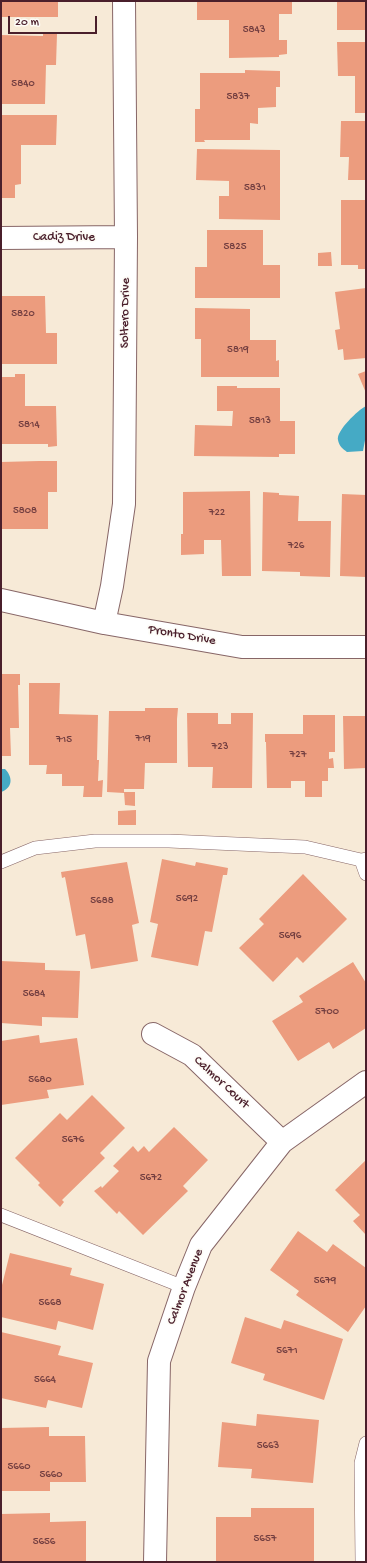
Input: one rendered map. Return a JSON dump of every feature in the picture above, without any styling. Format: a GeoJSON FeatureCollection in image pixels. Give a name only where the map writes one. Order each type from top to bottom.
{"type":"FeatureCollection","features":[{"type":"Feature","properties":{"kind":"street","name":"Soltero Drive"},"geometry":{"type":"LineString","coordinates":[[104,623],[112,586],[124,504],[126,237],[124,1]]}},
{"type":"Feature","properties":{"kind":"street","name":"Cadiz Drive"},"geometry":{"type":"LineString","coordinates":[[1,238],[126,237]]}},
{"type":"Feature","properties":{"kind":"street","name":"Pronto Drive"},"geometry":{"type":"LineString","coordinates":[[1,600],[104,623],[242,647],[366,647]]}},
{"type":"Feature","properties":{"kind":"street","name":"Calmor Court"},"geometry":{"type":"LineString","coordinates":[[153,1034],[192,1055],[282,1142]]}},
{"type":"Feature","properties":{"kind":"street","name":"Calmor Avenue"},"geometry":{"type":"LineString","coordinates":[[155,1562],[159,1361],[184,1287],[201,1245],[282,1142],[366,1082]]}},
{"type":"Feature","properties":{"kind":"lane"},"geometry":{"type":"LineString","coordinates":[[1,862],[35,848],[95,841],[169,841],[305,847],[364,859],[366,874]]}},
{"type":"Feature","properties":{"kind":"lane"},"geometry":{"type":"LineString","coordinates":[[1,1215],[184,1287]]}},
{"type":"Feature","properties":{"kind":"lane"},"geometry":{"type":"LineString","coordinates":[[362,1562],[361,1463],[366,1443]]}},
{"type":"Feature","properties":{"kind":"water"},"geometry":{"type":"Polygon","coordinates":[[[366,406],[366,435],[363,451],[347,452],[339,444],[338,436],[340,431],[348,421],[366,406]]]}},
{"type":"Feature","properties":{"kind":"water"},"geometry":{"type":"Polygon","coordinates":[[[1,769],[5,769],[8,772],[10,785],[1,792],[1,769]]]}},
{"type":"Feature","properties":{"kind":"building"},"geometry":{"type":"Polygon","coordinates":[[[1,1],[58,1],[58,17],[1,17],[1,1]]]}},
{"type":"Feature","properties":{"kind":"building"},"geometry":{"type":"Polygon","coordinates":[[[197,1],[292,1],[292,14],[279,14],[279,40],[287,40],[287,54],[279,55],[279,57],[229,58],[229,20],[197,20],[197,1]]]}},
{"type":"Feature","properties":{"kind":"building"},"geometry":{"type":"Polygon","coordinates":[[[337,1],[366,1],[366,30],[337,30],[337,1]]]}},
{"type":"Feature","properties":{"kind":"building"},"geometry":{"type":"Polygon","coordinates":[[[43,33],[57,34],[56,65],[46,65],[45,104],[1,104],[1,35],[43,36],[43,33]]]}},
{"type":"Feature","properties":{"kind":"building"},"geometry":{"type":"Polygon","coordinates":[[[337,42],[366,42],[366,113],[355,113],[355,76],[338,76],[337,42]]]}},
{"type":"Feature","properties":{"kind":"building"},"geometry":{"type":"Polygon","coordinates":[[[245,70],[280,71],[280,87],[276,87],[276,107],[258,108],[258,124],[250,123],[250,140],[204,140],[205,142],[195,142],[195,109],[200,109],[200,73],[245,73],[245,70]]]}},
{"type":"Feature","properties":{"kind":"building"},"geometry":{"type":"Polygon","coordinates":[[[1,115],[57,115],[56,145],[21,145],[21,184],[15,185],[15,198],[1,198],[1,115]]]}},
{"type":"Feature","properties":{"kind":"building"},"geometry":{"type":"Polygon","coordinates":[[[341,121],[366,121],[366,180],[348,180],[349,157],[340,157],[341,121]]]}},
{"type":"Feature","properties":{"kind":"building"},"geometry":{"type":"Polygon","coordinates":[[[197,149],[280,150],[280,220],[219,219],[219,196],[229,196],[229,181],[196,180],[197,149]]]}},
{"type":"Feature","properties":{"kind":"building"},"geometry":{"type":"Polygon","coordinates":[[[341,200],[366,200],[366,269],[358,269],[358,265],[341,265],[341,200]]]}},
{"type":"Feature","properties":{"kind":"building"},"geometry":{"type":"Polygon","coordinates":[[[207,230],[263,230],[263,265],[280,265],[280,298],[195,298],[195,267],[207,267],[207,230]]]}},
{"type":"Feature","properties":{"kind":"building"},"geometry":{"type":"Polygon","coordinates":[[[331,252],[332,266],[318,266],[318,253],[331,252]]]}},
{"type":"Feature","properties":{"kind":"building"},"geometry":{"type":"Polygon","coordinates":[[[366,288],[366,358],[344,360],[343,349],[338,350],[335,330],[340,329],[335,292],[366,288]]]}},
{"type":"Feature","properties":{"kind":"building"},"geometry":{"type":"Polygon","coordinates":[[[1,296],[45,296],[46,333],[57,333],[57,364],[1,364],[1,296]]]}},
{"type":"Feature","properties":{"kind":"building"},"geometry":{"type":"Polygon","coordinates":[[[195,308],[250,309],[250,340],[276,340],[276,361],[279,360],[279,377],[201,377],[201,339],[195,339],[195,308]]]}},
{"type":"Feature","properties":{"kind":"building"},"geometry":{"type":"Polygon","coordinates":[[[366,371],[366,393],[358,374],[366,371]]]}},
{"type":"Feature","properties":{"kind":"building"},"geometry":{"type":"Polygon","coordinates":[[[15,374],[25,374],[25,406],[56,406],[57,446],[48,447],[48,444],[1,444],[1,377],[15,377],[15,374]]]}},
{"type":"Feature","properties":{"kind":"building"},"geometry":{"type":"Polygon","coordinates":[[[217,386],[237,386],[237,388],[280,388],[280,421],[295,421],[295,454],[279,454],[279,457],[194,456],[195,425],[232,426],[233,411],[217,411],[217,386]]]}},
{"type":"Feature","properties":{"kind":"building"},"geometry":{"type":"Polygon","coordinates":[[[57,461],[57,492],[48,492],[48,529],[1,529],[1,462],[57,461]]]}},
{"type":"Feature","properties":{"kind":"building"},"geometry":{"type":"Polygon","coordinates":[[[250,491],[251,576],[222,576],[221,540],[204,540],[204,554],[181,555],[181,534],[183,534],[183,492],[250,491]]]}},
{"type":"Feature","properties":{"kind":"building"},"geometry":{"type":"Polygon","coordinates":[[[263,492],[279,493],[279,495],[299,496],[298,521],[331,521],[330,577],[300,576],[300,572],[262,571],[263,492]]]}},
{"type":"Feature","properties":{"kind":"building"},"geometry":{"type":"Polygon","coordinates":[[[342,494],[366,495],[366,577],[340,576],[342,494]]]}},
{"type":"Feature","properties":{"kind":"building"},"geometry":{"type":"Polygon","coordinates":[[[1,674],[20,674],[20,685],[18,685],[19,728],[10,728],[11,756],[1,756],[1,674]]]}},
{"type":"Feature","properties":{"kind":"building"},"geometry":{"type":"Polygon","coordinates":[[[29,683],[60,683],[59,714],[98,715],[98,781],[103,780],[102,797],[83,797],[84,786],[62,786],[62,774],[46,774],[47,765],[29,765],[29,683]]]}},
{"type":"Feature","properties":{"kind":"building"},"geometry":{"type":"Polygon","coordinates":[[[145,708],[178,708],[177,763],[145,763],[144,789],[124,789],[124,793],[107,792],[109,711],[145,711],[145,708]]]}},
{"type":"Feature","properties":{"kind":"building"},"geometry":{"type":"Polygon","coordinates":[[[187,713],[218,713],[218,724],[231,724],[231,713],[253,713],[252,788],[212,788],[213,767],[188,767],[187,713]]]}},
{"type":"Feature","properties":{"kind":"building"},"geometry":{"type":"Polygon","coordinates":[[[303,715],[335,715],[335,752],[329,752],[329,759],[333,758],[334,768],[328,768],[328,781],[322,781],[322,797],[305,797],[305,781],[291,781],[291,788],[267,788],[265,734],[303,734],[303,715]]]}},
{"type":"Feature","properties":{"kind":"building"},"geometry":{"type":"Polygon","coordinates":[[[343,716],[366,716],[366,768],[344,769],[343,716]]]}},
{"type":"Feature","properties":{"kind":"building"},"geometry":{"type":"Polygon","coordinates":[[[124,792],[135,792],[135,806],[125,805],[124,792]]]}},
{"type":"Feature","properties":{"kind":"building"},"geometry":{"type":"Polygon","coordinates":[[[136,810],[136,825],[118,825],[118,811],[136,810]]]}},
{"type":"Feature","properties":{"kind":"building"},"geometry":{"type":"Polygon","coordinates":[[[162,859],[195,866],[196,862],[228,868],[227,875],[223,875],[212,932],[205,931],[198,966],[151,957],[158,924],[150,922],[162,859]]]}},
{"type":"Feature","properties":{"kind":"building"},"geometry":{"type":"Polygon","coordinates":[[[127,862],[139,923],[132,925],[138,961],[91,969],[85,934],[76,936],[65,877],[62,878],[61,872],[127,862]]]}},
{"type":"Feature","properties":{"kind":"building"},"geometry":{"type":"Polygon","coordinates":[[[303,874],[347,919],[303,963],[297,957],[273,982],[239,948],[264,924],[259,919],[303,874]]]}},
{"type":"Feature","properties":{"kind":"building"},"geometry":{"type":"Polygon","coordinates":[[[1,961],[45,963],[45,970],[80,971],[78,1018],[42,1017],[42,1026],[1,1023],[1,961]]]}},
{"type":"Feature","properties":{"kind":"building"},"geometry":{"type":"Polygon","coordinates":[[[353,962],[366,983],[366,1028],[333,1049],[329,1042],[298,1061],[272,1021],[303,1002],[299,996],[353,962]]]}},
{"type":"Feature","properties":{"kind":"building"},"geometry":{"type":"Polygon","coordinates":[[[39,1035],[40,1043],[77,1038],[84,1085],[47,1090],[49,1098],[1,1105],[1,1041],[39,1035]]]}},
{"type":"Feature","properties":{"kind":"building"},"geometry":{"type":"Polygon","coordinates":[[[92,1095],[125,1128],[100,1153],[105,1158],[62,1200],[64,1202],[60,1207],[38,1185],[40,1183],[15,1158],[60,1113],[67,1120],[92,1095]]]}},
{"type":"Feature","properties":{"kind":"building"},"geometry":{"type":"Polygon","coordinates":[[[174,1127],[208,1160],[183,1186],[188,1191],[143,1235],[119,1211],[117,1214],[94,1191],[101,1186],[102,1188],[119,1171],[113,1166],[133,1146],[138,1152],[144,1146],[149,1152],[174,1127]]]}},
{"type":"Feature","properties":{"kind":"building"},"geometry":{"type":"Polygon","coordinates":[[[366,1160],[366,1235],[353,1221],[360,1215],[335,1190],[366,1160]]]}},
{"type":"Feature","properties":{"kind":"building"},"geometry":{"type":"Polygon","coordinates":[[[298,1231],[327,1252],[333,1244],[366,1268],[366,1306],[348,1332],[296,1295],[299,1291],[270,1270],[298,1231]]]}},
{"type":"Feature","properties":{"kind":"building"},"geometry":{"type":"Polygon","coordinates":[[[10,1253],[72,1268],[70,1275],[104,1284],[93,1330],[58,1321],[56,1330],[1,1317],[1,1289],[10,1253]]]}},
{"type":"Feature","properties":{"kind":"building"},"geometry":{"type":"Polygon","coordinates":[[[245,1317],[281,1329],[284,1320],[343,1339],[324,1400],[263,1380],[265,1374],[231,1363],[245,1317]]]}},
{"type":"Feature","properties":{"kind":"building"},"geometry":{"type":"Polygon","coordinates":[[[1,1332],[61,1346],[58,1355],[93,1363],[82,1408],[48,1400],[46,1408],[1,1398],[1,1332]]]}},
{"type":"Feature","properties":{"kind":"building"},"geometry":{"type":"Polygon","coordinates":[[[257,1414],[319,1420],[313,1483],[251,1478],[252,1469],[218,1467],[222,1422],[256,1426],[257,1414]]]}},
{"type":"Feature","properties":{"kind":"building"},"geometry":{"type":"Polygon","coordinates":[[[49,1427],[49,1436],[85,1436],[86,1482],[50,1482],[50,1491],[1,1491],[1,1428],[49,1427]]]}},
{"type":"Feature","properties":{"kind":"building"},"geometry":{"type":"Polygon","coordinates":[[[251,1508],[314,1508],[314,1562],[216,1562],[216,1517],[251,1517],[251,1508]]]}},
{"type":"Feature","properties":{"kind":"building"},"geometry":{"type":"Polygon","coordinates":[[[50,1513],[50,1522],[86,1521],[86,1562],[1,1562],[1,1514],[50,1513]]]}}]}
